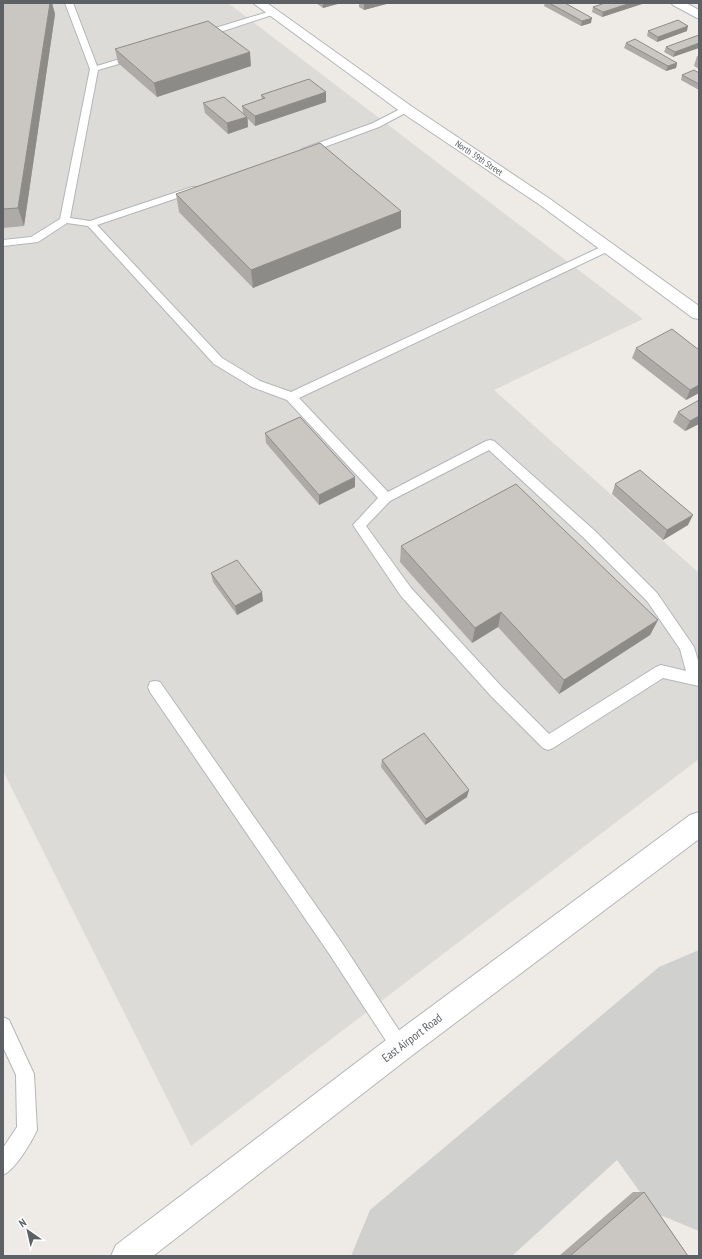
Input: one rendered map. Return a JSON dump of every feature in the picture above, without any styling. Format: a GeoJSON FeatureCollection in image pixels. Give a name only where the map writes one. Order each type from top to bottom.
{"type":"FeatureCollection","features":[{"type":"Feature","properties":{"kind":"street","name":"North 39th Street"},"geometry":{"type":"LineString","coordinates":[[259,3],[406,108],[545,202],[699,314]]}},
{"type":"Feature","properties":{"kind":"street"},"geometry":{"type":"LineString","coordinates":[[677,3],[699,15]]}},
{"type":"Feature","properties":{"kind":"street","name":"East Airport Road"},"geometry":{"type":"LineString","coordinates":[[128,1256],[400,1047],[699,824]]}},
{"type":"Feature","properties":{"kind":"lane"},"geometry":{"type":"LineString","coordinates":[[65,220],[94,69],[69,3]]}},
{"type":"Feature","properties":{"kind":"lane"},"geometry":{"type":"LineString","coordinates":[[197,37],[274,13]]}},
{"type":"Feature","properties":{"kind":"lane"},"geometry":{"type":"LineString","coordinates":[[94,69],[145,53]]}},
{"type":"Feature","properties":{"kind":"lane"},"geometry":{"type":"LineString","coordinates":[[298,154],[376,125],[406,108]]}},
{"type":"Feature","properties":{"kind":"lane"},"geometry":{"type":"LineString","coordinates":[[3,243],[34,240],[65,220],[91,224],[202,186]]}},
{"type":"Feature","properties":{"kind":"lane"},"geometry":{"type":"LineString","coordinates":[[91,224],[218,361],[256,384],[291,397],[386,498]]}},
{"type":"Feature","properties":{"kind":"lane"},"geometry":{"type":"LineString","coordinates":[[291,397],[607,248]]}},
{"type":"Feature","properties":{"kind":"lane"},"geometry":{"type":"LineString","coordinates":[[490,444],[590,535],[652,597],[688,647],[697,680],[661,671],[548,743],[496,691],[406,592],[359,525],[386,498],[490,444]]}},
{"type":"Feature","properties":{"kind":"lane"},"geometry":{"type":"LineString","coordinates":[[155,687],[336,949],[400,1047]]}},
{"type":"Feature","properties":{"kind":"lane"},"geometry":{"type":"LineString","coordinates":[[3,1026],[25,1074],[27,1130],[3,1165]]}},
{"type":"Feature","properties":{"kind":"shaded area"},"geometry":{"type":"Polygon","coordinates":[[[3,3],[228,3],[643,319],[494,390],[699,573],[699,759],[191,1146],[3,771],[3,3]]]}},
{"type":"Feature","properties":{"kind":"building"},"geometry":{"type":"Polygon","coordinates":[[[3,3],[50,3],[18,208],[3,209],[3,3]]]}},
{"type":"Feature","properties":{"kind":"building"},"geometry":{"type":"Polygon","coordinates":[[[549,3],[565,3],[592,18],[582,21],[549,3]]]}},
{"type":"Feature","properties":{"kind":"building"},"geometry":{"type":"Polygon","coordinates":[[[605,3],[631,3],[603,12],[593,7],[605,3]]]}},
{"type":"Feature","properties":{"kind":"building"},"geometry":{"type":"Polygon","coordinates":[[[678,20],[688,26],[658,37],[648,31],[678,20]]]}},
{"type":"Feature","properties":{"kind":"building"},"geometry":{"type":"Polygon","coordinates":[[[208,21],[250,52],[154,83],[115,49],[208,21]]]}},
{"type":"Feature","properties":{"kind":"building"},"geometry":{"type":"Polygon","coordinates":[[[699,35],[699,43],[675,52],[666,47],[699,35]]]}},
{"type":"Feature","properties":{"kind":"building"},"geometry":{"type":"Polygon","coordinates":[[[635,39],[677,63],[668,66],[626,43],[635,39]]]}},
{"type":"Feature","properties":{"kind":"building"},"geometry":{"type":"Polygon","coordinates":[[[694,70],[699,73],[699,84],[682,75],[694,70]]]}},
{"type":"Feature","properties":{"kind":"building"},"geometry":{"type":"Polygon","coordinates":[[[309,79],[326,92],[255,116],[242,106],[265,98],[261,95],[309,79]]]}},
{"type":"Feature","properties":{"kind":"building"},"geometry":{"type":"Polygon","coordinates":[[[224,97],[247,117],[227,123],[203,103],[224,97]]]}},
{"type":"Feature","properties":{"kind":"building"},"geometry":{"type":"Polygon","coordinates":[[[320,143],[401,211],[251,270],[176,194],[320,143]]]}},
{"type":"Feature","properties":{"kind":"building"},"geometry":{"type":"Polygon","coordinates":[[[672,329],[699,350],[699,385],[690,390],[636,348],[672,329]]]}},
{"type":"Feature","properties":{"kind":"building"},"geometry":{"type":"Polygon","coordinates":[[[699,400],[699,416],[690,421],[678,412],[699,400]]]}},
{"type":"Feature","properties":{"kind":"building"},"geometry":{"type":"Polygon","coordinates":[[[300,417],[355,477],[319,495],[265,433],[300,417]]]}},
{"type":"Feature","properties":{"kind":"building"},"geometry":{"type":"Polygon","coordinates":[[[640,470],[693,515],[667,530],[615,484],[640,470]]]}},
{"type":"Feature","properties":{"kind":"building"},"geometry":{"type":"Polygon","coordinates":[[[516,484],[658,620],[564,680],[501,612],[475,628],[401,546],[516,484]]]}},
{"type":"Feature","properties":{"kind":"building"},"geometry":{"type":"Polygon","coordinates":[[[237,560],[262,592],[235,606],[211,573],[237,560]]]}},
{"type":"Feature","properties":{"kind":"building"},"geometry":{"type":"Polygon","coordinates":[[[424,733],[469,790],[426,819],[382,760],[424,733]]]}},
{"type":"Feature","properties":{"kind":"building"},"geometry":{"type":"Polygon","coordinates":[[[644,1192],[688,1256],[570,1256],[644,1192]]]}},
{"type":"Feature","properties":{"kind":"taxiway"},"geometry":{"type":"LineString","coordinates":[[626,1072],[699,1007]]}},
{"type":"Feature","properties":{"kind":"taxiway"},"geometry":{"type":"LineString","coordinates":[[416,1256],[626,1072]]}},
{"type":"Feature","properties":{"kind":"taxiway"},"geometry":{"type":"LineString","coordinates":[[626,1072],[699,1169]]}}]}
